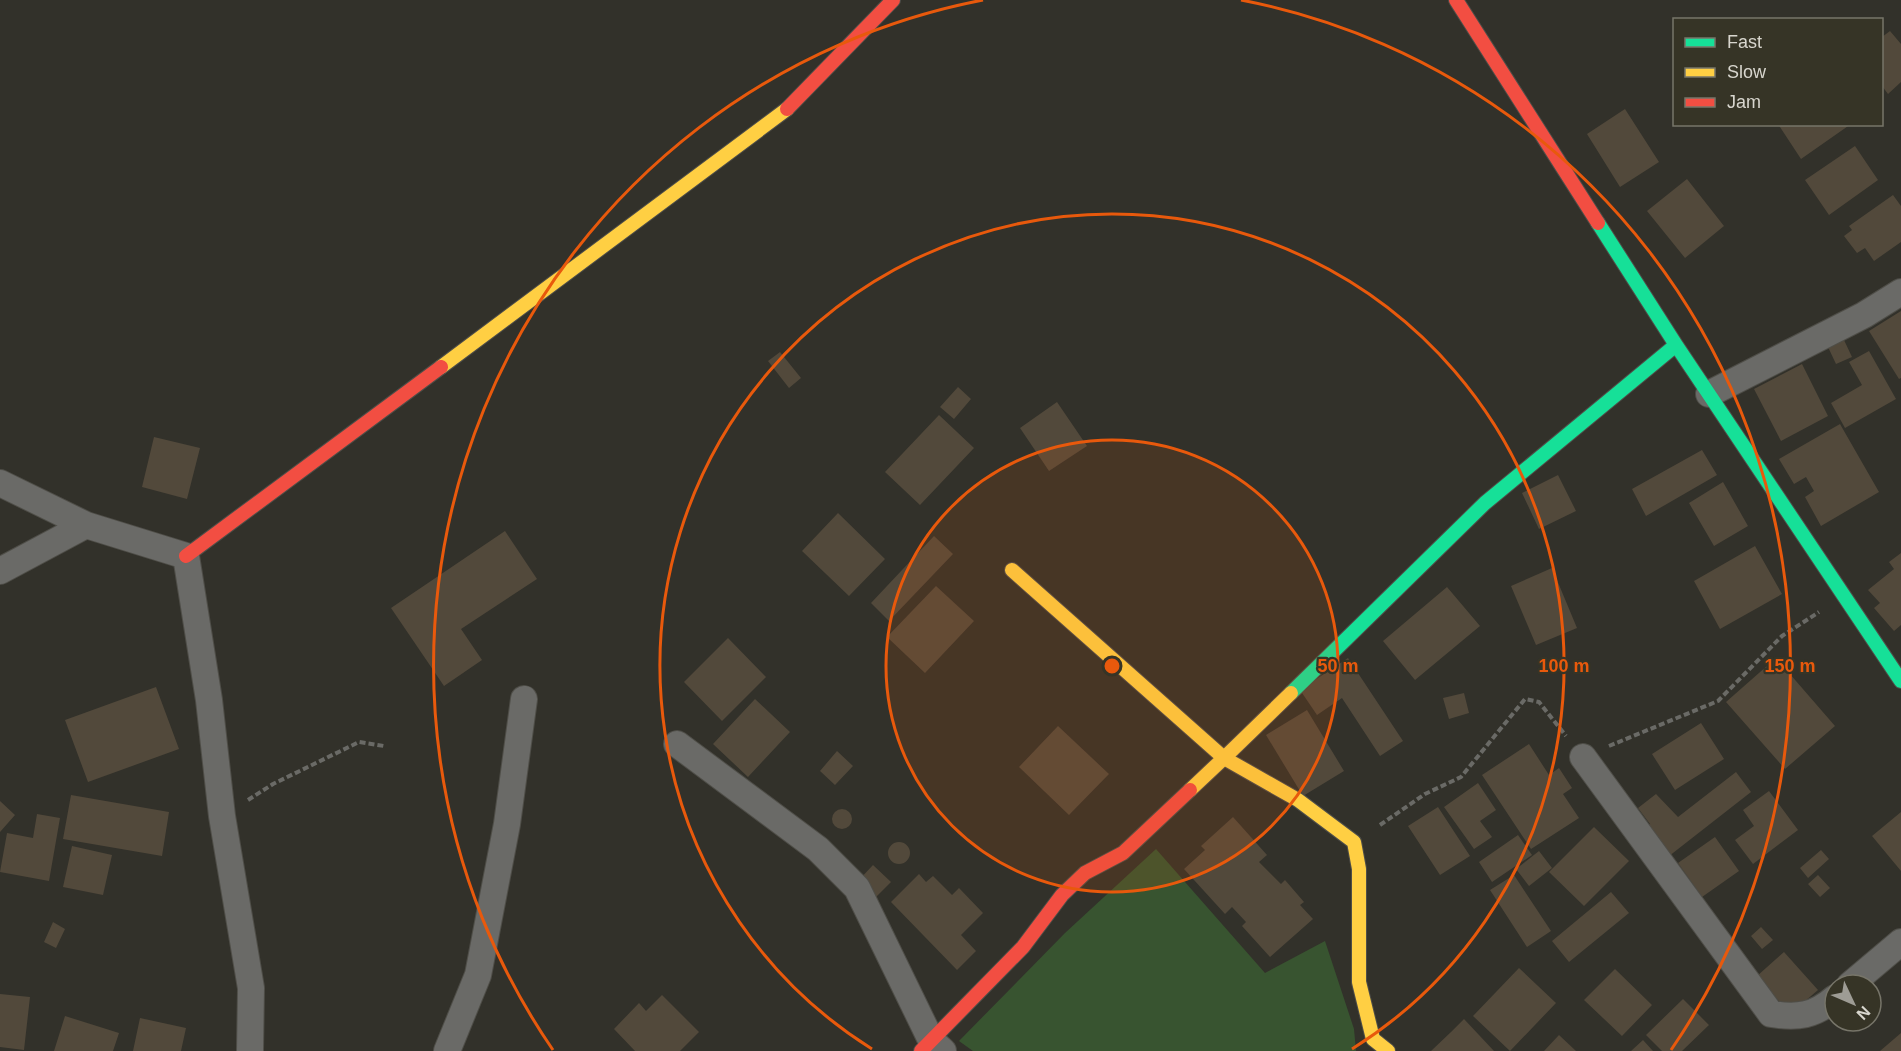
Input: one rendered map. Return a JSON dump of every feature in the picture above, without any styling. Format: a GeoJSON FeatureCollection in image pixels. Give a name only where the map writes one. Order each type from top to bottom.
{"type":"FeatureCollection","features":[{"type":"Feature","properties":{"kind":"street"},"geometry":{"type":"LineString","coordinates":[[186,556],[779,117],[893,0]]}},
{"type":"Feature","properties":{"kind":"street"},"geometry":{"type":"LineString","coordinates":[[1456,0],[1676,345],[1901,681]]}},
{"type":"Feature","properties":{"kind":"street"},"geometry":{"type":"LineString","coordinates":[[1709,394],[1863,315],[1901,292]]}},
{"type":"Feature","properties":{"kind":"street"},"geometry":{"type":"LineString","coordinates":[[677,744],[818,849],[856,888],[932,1048],[1023,947],[1062,894],[1085,873],[1123,853],[1224,758],[1485,503],[1676,345]]}},
{"type":"Feature","properties":{"kind":"street"},"geometry":{"type":"LineString","coordinates":[[0,483],[86,525],[186,556]]}},
{"type":"Feature","properties":{"kind":"street"},"geometry":{"type":"LineString","coordinates":[[0,571],[86,525]]}},
{"type":"Feature","properties":{"kind":"street"},"geometry":{"type":"LineString","coordinates":[[186,556],[209,700],[222,816],[251,988],[250,1051]]}},
{"type":"Feature","properties":{"kind":"street"},"geometry":{"type":"LineString","coordinates":[[1012,570],[1224,758],[1298,800],[1354,842],[1359,869],[1359,982],[1373,1039],[1388,1051]]}},
{"type":"Feature","properties":{"kind":"street"},"geometry":{"type":"LineString","coordinates":[[447,1051],[478,975],[507,824],[524,699]]}},
{"type":"Feature","properties":{"kind":"street"},"geometry":{"type":"LineString","coordinates":[[1583,757],[1771,1014],[1796,1017],[1823,1008]]}},
{"type":"Feature","properties":{"kind":"street"},"geometry":{"type":"LineString","coordinates":[[1864,973],[1901,942]]}},
{"type":"Feature","properties":{"kind":"path"},"geometry":{"type":"LineString","coordinates":[[1354,842],[1425,794],[1461,777],[1525,699],[1539,702],[1583,757],[1718,701],[1782,636],[1843,597]]}},
{"type":"Feature","properties":{"kind":"path"},"geometry":{"type":"LineString","coordinates":[[222,816],[273,784],[359,742],[384,746]]}},
{"type":"Feature","properties":{"kind":"green space"},"geometry":{"type":"Polygon","coordinates":[[[1156,849],[1265,973],[1325,941],[1354,1029],[1356,1051],[973,1051],[959,1041],[1065,933],[1156,849]]]}},
{"type":"Feature","properties":{"kind":"building"},"geometry":{"type":"Polygon","coordinates":[[[1890,31],[1901,44],[1901,82],[1888,94],[1883,87],[1883,36],[1890,31]]]}},
{"type":"Feature","properties":{"kind":"building"},"geometry":{"type":"Polygon","coordinates":[[[1625,109],[1659,162],[1620,187],[1587,134],[1625,109]]]}},
{"type":"Feature","properties":{"kind":"building"},"geometry":{"type":"Polygon","coordinates":[[[1779,126],[1848,126],[1801,159],[1779,126]]]}},
{"type":"Feature","properties":{"kind":"building"},"geometry":{"type":"Polygon","coordinates":[[[1855,146],[1878,180],[1829,215],[1805,180],[1855,146]]]}},
{"type":"Feature","properties":{"kind":"building"},"geometry":{"type":"Polygon","coordinates":[[[1687,179],[1724,226],[1685,258],[1647,211],[1687,179]]]}},
{"type":"Feature","properties":{"kind":"building"},"geometry":{"type":"Polygon","coordinates":[[[1893,195],[1901,206],[1901,242],[1874,261],[1865,248],[1857,253],[1844,236],[1852,230],[1849,226],[1893,195]]]}},
{"type":"Feature","properties":{"kind":"building"},"geometry":{"type":"Polygon","coordinates":[[[1901,311],[1901,378],[1899,379],[1869,331],[1901,311]]]}},
{"type":"Feature","properties":{"kind":"building"},"geometry":{"type":"Polygon","coordinates":[[[1844,340],[1852,357],[1836,364],[1828,347],[1844,340]]]}},
{"type":"Feature","properties":{"kind":"building"},"geometry":{"type":"Polygon","coordinates":[[[1869,351],[1896,399],[1845,428],[1831,403],[1862,385],[1849,362],[1869,351]]]}},
{"type":"Feature","properties":{"kind":"building"},"geometry":{"type":"Polygon","coordinates":[[[780,352],[801,378],[789,388],[768,361],[780,352]]]}},
{"type":"Feature","properties":{"kind":"building"},"geometry":{"type":"Polygon","coordinates":[[[1802,364],[1828,416],[1781,441],[1754,389],[1802,364]]]}},
{"type":"Feature","properties":{"kind":"building"},"geometry":{"type":"Polygon","coordinates":[[[958,387],[971,399],[954,419],[940,407],[958,387]]]}},
{"type":"Feature","properties":{"kind":"building"},"geometry":{"type":"Polygon","coordinates":[[[1057,402],[1087,446],[1049,471],[1020,428],[1057,402]]]}},
{"type":"Feature","properties":{"kind":"building"},"geometry":{"type":"Polygon","coordinates":[[[939,415],[974,448],[920,505],[885,472],[939,415]]]}},
{"type":"Feature","properties":{"kind":"building"},"geometry":{"type":"Polygon","coordinates":[[[1840,424],[1879,492],[1821,526],[1805,497],[1814,491],[1806,477],[1794,484],[1779,459],[1840,424]]]}},
{"type":"Feature","properties":{"kind":"building"},"geometry":{"type":"Polygon","coordinates":[[[154,437],[200,448],[187,499],[142,487],[154,437]]]}},
{"type":"Feature","properties":{"kind":"building"},"geometry":{"type":"Polygon","coordinates":[[[1702,450],[1717,475],[1646,516],[1632,489],[1702,450]]]}},
{"type":"Feature","properties":{"kind":"building"},"geometry":{"type":"Polygon","coordinates":[[[1558,475],[1576,511],[1539,529],[1522,493],[1558,475]]]}},
{"type":"Feature","properties":{"kind":"building"},"geometry":{"type":"Polygon","coordinates":[[[1723,482],[1748,526],[1714,546],[1689,503],[1723,482]]]}},
{"type":"Feature","properties":{"kind":"building"},"geometry":{"type":"Polygon","coordinates":[[[838,513],[885,559],[849,596],[802,551],[838,513]]]}},
{"type":"Feature","properties":{"kind":"building"},"geometry":{"type":"Polygon","coordinates":[[[505,531],[537,579],[461,629],[482,660],[444,686],[391,608],[505,531]]]}},
{"type":"Feature","properties":{"kind":"building"},"geometry":{"type":"Polygon","coordinates":[[[934,536],[953,554],[889,621],[871,603],[934,536]]]}},
{"type":"Feature","properties":{"kind":"building"},"geometry":{"type":"Polygon","coordinates":[[[1755,546],[1782,594],[1720,629],[1694,581],[1755,546]]]}},
{"type":"Feature","properties":{"kind":"building"},"geometry":{"type":"Polygon","coordinates":[[[1901,553],[1901,625],[1894,631],[1874,608],[1880,603],[1868,590],[1894,569],[1889,562],[1901,553]]]}},
{"type":"Feature","properties":{"kind":"building"},"geometry":{"type":"Polygon","coordinates":[[[1552,568],[1577,628],[1536,645],[1511,586],[1552,568]]]}},
{"type":"Feature","properties":{"kind":"building"},"geometry":{"type":"Polygon","coordinates":[[[936,586],[974,621],[925,673],[887,637],[936,586]]]}},
{"type":"Feature","properties":{"kind":"building"},"geometry":{"type":"Polygon","coordinates":[[[1447,587],[1480,626],[1415,680],[1383,641],[1447,587]]]}},
{"type":"Feature","properties":{"kind":"building"},"geometry":{"type":"Polygon","coordinates":[[[728,638],[766,677],[722,721],[684,682],[728,638]]]}},
{"type":"Feature","properties":{"kind":"building"},"geometry":{"type":"Polygon","coordinates":[[[1348,658],[1403,741],[1380,756],[1342,698],[1317,715],[1300,690],[1348,658]]]}},
{"type":"Feature","properties":{"kind":"building"},"geometry":{"type":"Polygon","coordinates":[[[1776,658],[1835,726],[1785,769],[1726,702],[1776,658]]]}},
{"type":"Feature","properties":{"kind":"building"},"geometry":{"type":"Polygon","coordinates":[[[156,687],[179,749],[88,782],[65,720],[156,687]]]}},
{"type":"Feature","properties":{"kind":"building"},"geometry":{"type":"Polygon","coordinates":[[[1464,693],[1469,713],[1449,719],[1443,698],[1464,693]]]}},
{"type":"Feature","properties":{"kind":"building"},"geometry":{"type":"Polygon","coordinates":[[[755,699],[790,732],[748,777],[713,744],[755,699]]]}},
{"type":"Feature","properties":{"kind":"building"},"geometry":{"type":"Polygon","coordinates":[[[1307,710],[1344,771],[1303,796],[1266,735],[1307,710]]]}},
{"type":"Feature","properties":{"kind":"building"},"geometry":{"type":"Polygon","coordinates":[[[1701,723],[1724,759],[1675,790],[1652,754],[1701,723]]]}},
{"type":"Feature","properties":{"kind":"building"},"geometry":{"type":"Polygon","coordinates":[[[1058,726],[1109,774],[1069,815],[1019,767],[1058,726]]]}},
{"type":"Feature","properties":{"kind":"building"},"geometry":{"type":"Polygon","coordinates":[[[1529,744],[1549,775],[1559,768],[1572,788],[1563,794],[1579,818],[1531,849],[1482,775],[1529,744]]]}},
{"type":"Feature","properties":{"kind":"building"},"geometry":{"type":"Polygon","coordinates":[[[837,751],[853,766],[835,785],[820,771],[837,751]]]}},
{"type":"Feature","properties":{"kind":"building"},"geometry":{"type":"Polygon","coordinates":[[[1736,772],[1751,792],[1664,860],[1641,831],[1650,824],[1638,808],[1656,794],[1678,817],[1736,772]]]}},
{"type":"Feature","properties":{"kind":"building"},"geometry":{"type":"Polygon","coordinates":[[[1478,783],[1496,810],[1480,821],[1492,837],[1474,849],[1444,807],[1478,783]]]}},
{"type":"Feature","properties":{"kind":"building"},"geometry":{"type":"Polygon","coordinates":[[[1769,791],[1798,830],[1753,864],[1735,840],[1754,826],[1743,810],[1769,791]]]}},
{"type":"Feature","properties":{"kind":"building"},"geometry":{"type":"Polygon","coordinates":[[[71,795],[169,812],[162,856],[63,839],[71,795]]]}},
{"type":"Feature","properties":{"kind":"building"},"geometry":{"type":"Polygon","coordinates":[[[0,801],[15,815],[0,832],[0,801]]]}},
{"type":"Feature","properties":{"kind":"building"},"geometry":{"type":"Polygon","coordinates":[[[1438,807],[1470,856],[1440,875],[1408,826],[1438,807]]]}},
{"type":"Feature","properties":{"kind":"building"},"geometry":{"type":"Polygon","coordinates":[[[838,809],[846,809],[852,815],[852,823],[846,829],[838,829],[832,823],[832,815],[838,809]]]}},
{"type":"Feature","properties":{"kind":"building"},"geometry":{"type":"Polygon","coordinates":[[[1901,812],[1901,871],[1872,836],[1901,812]]]}},
{"type":"Feature","properties":{"kind":"building"},"geometry":{"type":"Polygon","coordinates":[[[37,814],[60,818],[49,881],[0,872],[7,833],[33,838],[37,814]]]}},
{"type":"Feature","properties":{"kind":"building"},"geometry":{"type":"Polygon","coordinates":[[[1233,817],[1267,855],[1259,862],[1281,884],[1285,880],[1304,902],[1300,905],[1313,919],[1270,957],[1242,926],[1246,922],[1232,907],[1225,914],[1184,869],[1205,850],[1201,846],[1233,817]]]}},
{"type":"Feature","properties":{"kind":"building"},"geometry":{"type":"Polygon","coordinates":[[[1594,827],[1629,861],[1584,906],[1549,872],[1594,827]]]}},
{"type":"Feature","properties":{"kind":"building"},"geometry":{"type":"Polygon","coordinates":[[[1518,835],[1532,855],[1492,882],[1479,862],[1518,835]]]}},
{"type":"Feature","properties":{"kind":"building"},"geometry":{"type":"Polygon","coordinates":[[[1715,837],[1739,871],[1702,897],[1678,863],[1715,837]]]}},
{"type":"Feature","properties":{"kind":"building"},"geometry":{"type":"Polygon","coordinates":[[[899,842],[907,845],[910,853],[907,861],[899,864],[891,861],[888,853],[891,845],[899,842]]]}},
{"type":"Feature","properties":{"kind":"building"},"geometry":{"type":"Polygon","coordinates":[[[72,846],[112,855],[103,895],[63,887],[72,846]]]}},
{"type":"Feature","properties":{"kind":"building"},"geometry":{"type":"Polygon","coordinates":[[[1821,850],[1829,859],[1808,878],[1800,868],[1821,850]]]}},
{"type":"Feature","properties":{"kind":"building"},"geometry":{"type":"Polygon","coordinates":[[[1539,851],[1552,868],[1529,886],[1516,869],[1539,851]]]}},
{"type":"Feature","properties":{"kind":"building"},"geometry":{"type":"Polygon","coordinates":[[[873,865],[891,882],[875,898],[857,882],[873,865]]]}},
{"type":"Feature","properties":{"kind":"building"},"geometry":{"type":"Polygon","coordinates":[[[919,874],[926,882],[933,876],[952,895],[959,888],[983,913],[961,935],[976,951],[957,970],[891,902],[919,874]]]}},
{"type":"Feature","properties":{"kind":"building"},"geometry":{"type":"Polygon","coordinates":[[[1514,875],[1551,931],[1527,947],[1490,890],[1514,875]]]}},
{"type":"Feature","properties":{"kind":"building"},"geometry":{"type":"Polygon","coordinates":[[[1818,875],[1830,888],[1820,897],[1808,884],[1818,875]]]}},
{"type":"Feature","properties":{"kind":"building"},"geometry":{"type":"Polygon","coordinates":[[[1611,892],[1629,913],[1569,962],[1552,941],[1611,892]]]}},
{"type":"Feature","properties":{"kind":"building"},"geometry":{"type":"Polygon","coordinates":[[[53,922],[65,929],[56,948],[44,942],[53,922]]]}},
{"type":"Feature","properties":{"kind":"building"},"geometry":{"type":"Polygon","coordinates":[[[1761,927],[1773,940],[1762,949],[1751,936],[1761,927]]]}},
{"type":"Feature","properties":{"kind":"building"},"geometry":{"type":"Polygon","coordinates":[[[1784,952],[1818,990],[1790,1014],[1757,976],[1784,952]]]}},
{"type":"Feature","properties":{"kind":"building"},"geometry":{"type":"Polygon","coordinates":[[[1519,968],[1556,1003],[1510,1051],[1473,1016],[1519,968]]]}},
{"type":"Feature","properties":{"kind":"building"},"geometry":{"type":"Polygon","coordinates":[[[1615,969],[1652,1005],[1622,1036],[1584,1000],[1615,969]]]}},
{"type":"Feature","properties":{"kind":"building"},"geometry":{"type":"Polygon","coordinates":[[[0,994],[30,997],[24,1050],[0,1047],[0,994]]]}},
{"type":"Feature","properties":{"kind":"building"},"geometry":{"type":"Polygon","coordinates":[[[662,995],[699,1032],[680,1051],[635,1051],[614,1029],[639,1003],[646,1011],[662,995]]]}},
{"type":"Feature","properties":{"kind":"building"},"geometry":{"type":"Polygon","coordinates":[[[1683,999],[1709,1025],[1682,1051],[1662,1051],[1646,1035],[1683,999]]]}},
{"type":"Feature","properties":{"kind":"building"},"geometry":{"type":"Polygon","coordinates":[[[65,1016],[119,1033],[113,1051],[54,1051],[65,1016]]]}},
{"type":"Feature","properties":{"kind":"building"},"geometry":{"type":"Polygon","coordinates":[[[140,1018],[186,1028],[181,1051],[133,1051],[140,1018]]]}},
{"type":"Feature","properties":{"kind":"building"},"geometry":{"type":"Polygon","coordinates":[[[1464,1019],[1494,1051],[1431,1051],[1451,1032],[1464,1019]]]}},
{"type":"Feature","properties":{"kind":"building"},"geometry":{"type":"Polygon","coordinates":[[[1901,1033],[1901,1051],[1880,1051],[1901,1033]]]}},
{"type":"Feature","properties":{"kind":"building"},"geometry":{"type":"Polygon","coordinates":[[[1559,1035],[1576,1051],[1544,1051],[1559,1035]]]}},
{"type":"Feature","properties":{"kind":"building"},"geometry":{"type":"Polygon","coordinates":[[[1643,1040],[1653,1051],[1631,1051],[1643,1040]]]}},
{"type":"Feature","properties":{"kind":"traffic: fast"},"geometry":{"type":"LineString","coordinates":[[1598,223],[1676,345],[1901,681]]}},
{"type":"Feature","properties":{"kind":"traffic: fast"},"geometry":{"type":"LineString","coordinates":[[1291,693],[1485,503],[1676,345]]}},
{"type":"Feature","properties":{"kind":"traffic: slow"},"geometry":{"type":"LineString","coordinates":[[441,367],[787,109]]}},
{"type":"Feature","properties":{"kind":"traffic: slow"},"geometry":{"type":"LineString","coordinates":[[1012,570],[1224,758],[1291,693]]}},
{"type":"Feature","properties":{"kind":"traffic: slow"},"geometry":{"type":"LineString","coordinates":[[1190,790],[1224,758],[1298,800],[1354,842],[1359,869],[1359,982],[1373,1039],[1388,1051]]}},
{"type":"Feature","properties":{"kind":"traffic: jam"},"geometry":{"type":"LineString","coordinates":[[787,109],[893,0]]}},
{"type":"Feature","properties":{"kind":"traffic: jam"},"geometry":{"type":"LineString","coordinates":[[1456,0],[1598,223]]}},
{"type":"Feature","properties":{"kind":"traffic: jam"},"geometry":{"type":"LineString","coordinates":[[186,556],[441,367]]}},
{"type":"Feature","properties":{"kind":"traffic: jam"},"geometry":{"type":"LineString","coordinates":[[921,1051],[1023,947],[1062,895],[1085,873],[1123,853],[1190,790]]}}]}
